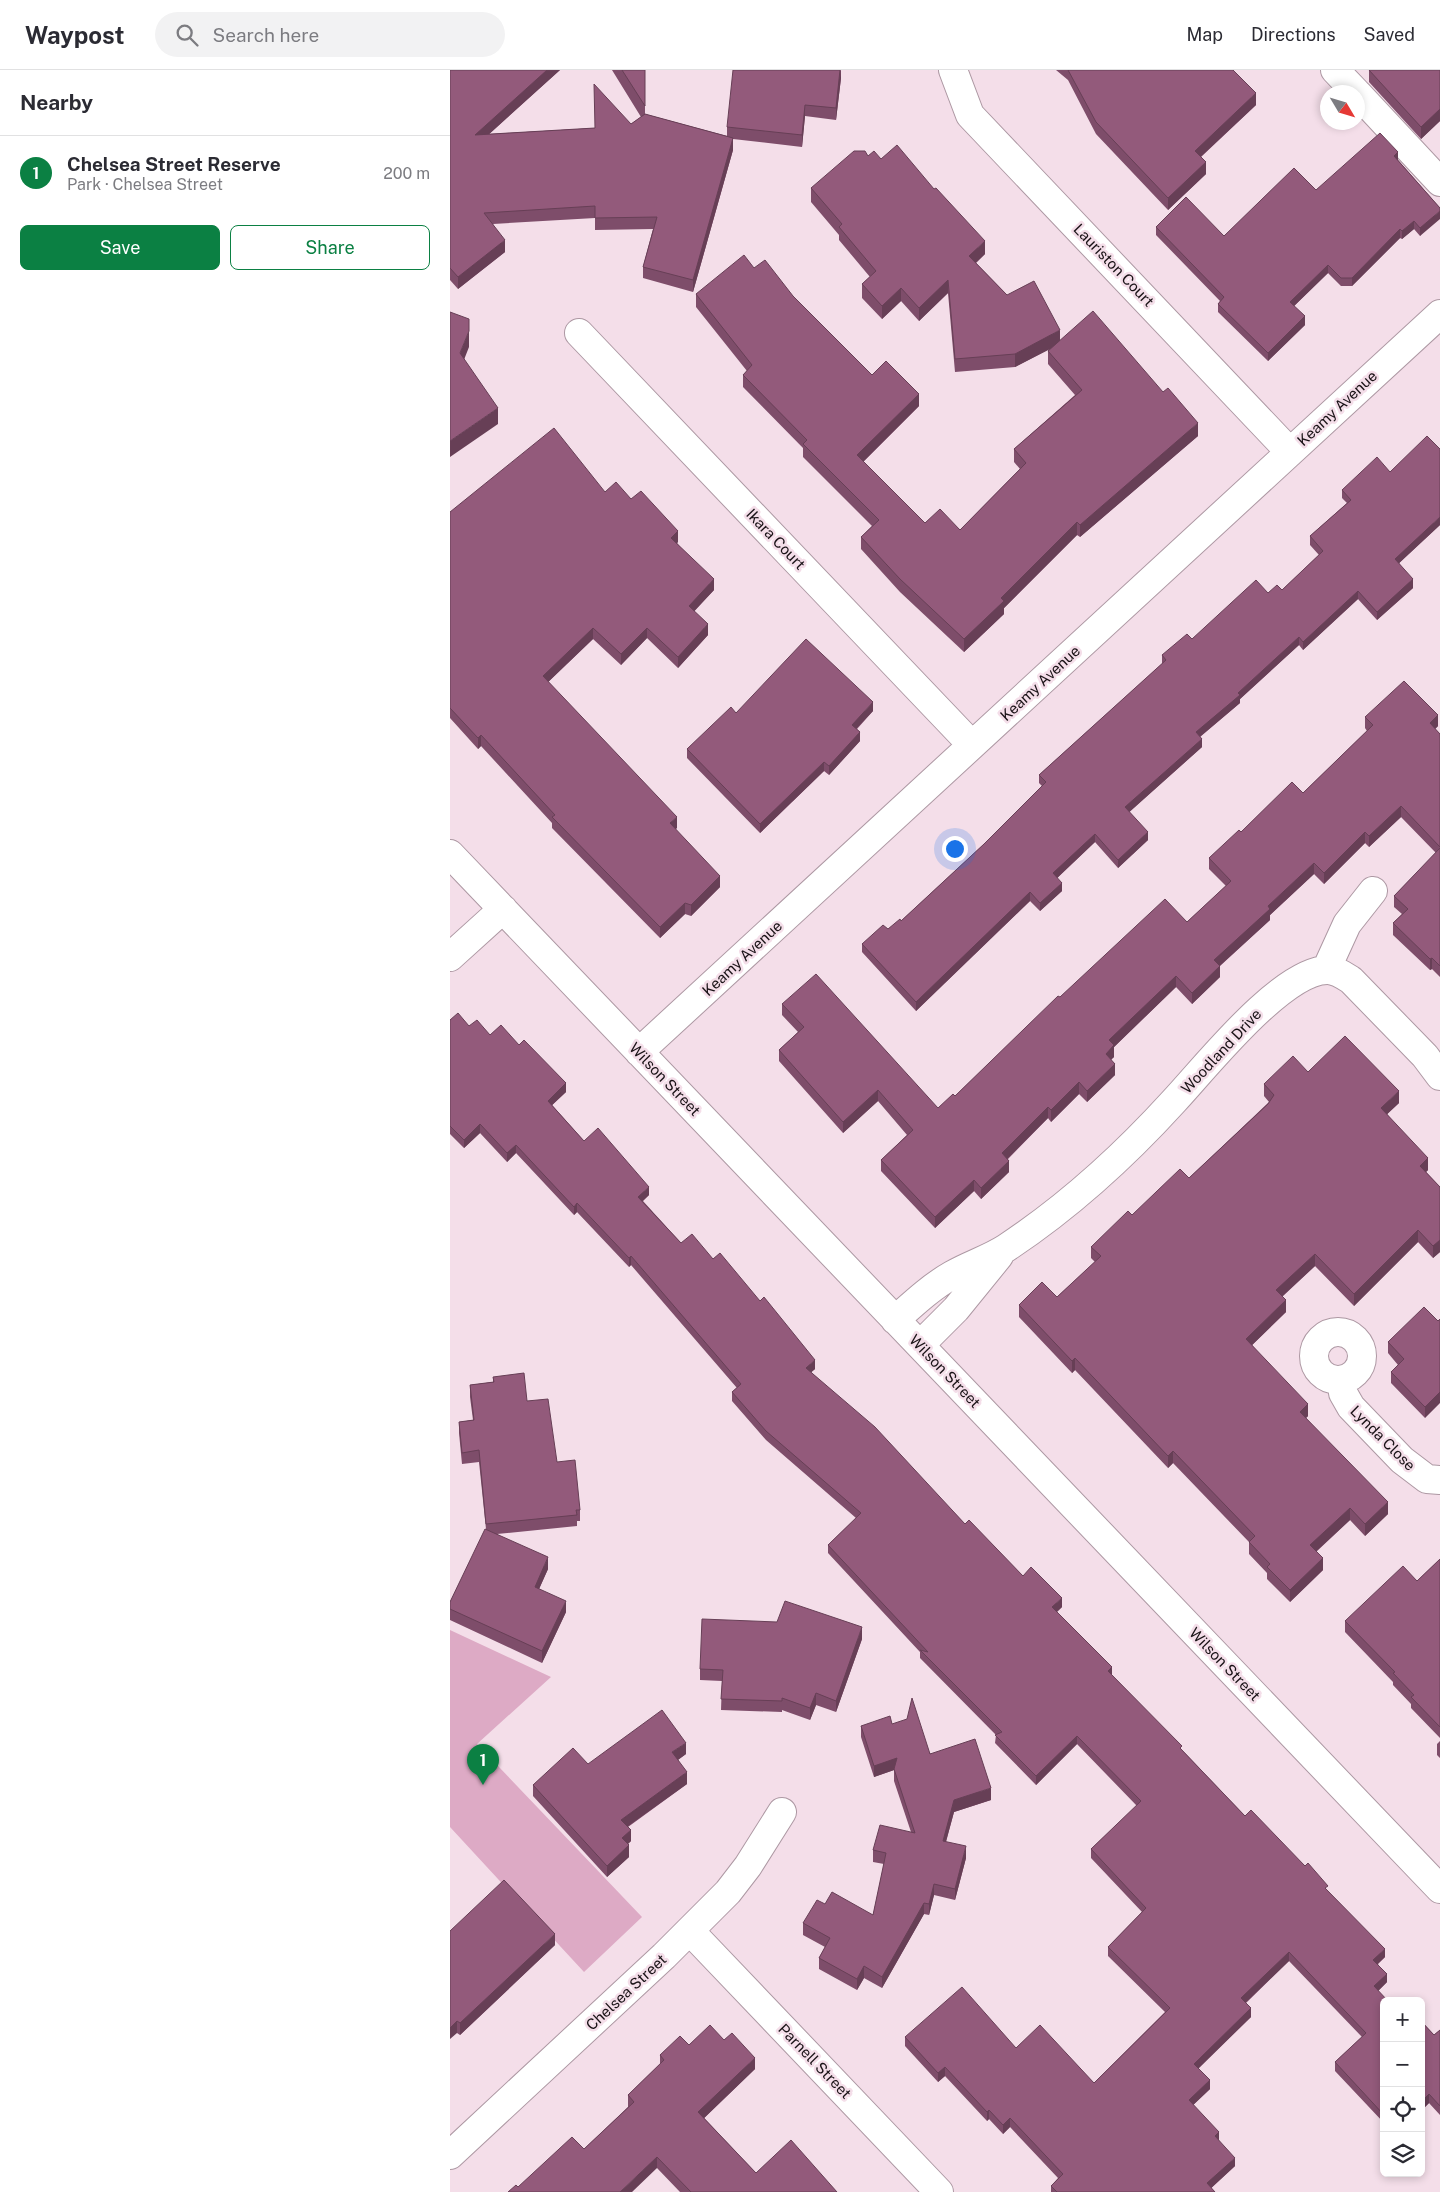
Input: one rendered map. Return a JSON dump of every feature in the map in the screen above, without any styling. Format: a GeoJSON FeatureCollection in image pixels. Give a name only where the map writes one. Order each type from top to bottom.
{"type":"FeatureCollection","features":[{"type":"Feature","properties":{"kind":"street","name":"Lauriston Court"},"geometry":{"type":"LineString","coordinates":[[952,70],[970,115],[1290,452]]}},
{"type":"Feature","properties":{"kind":"street"},"geometry":{"type":"LineString","coordinates":[[1335,70],[1349,85]]}},
{"type":"Feature","properties":{"kind":"street"},"geometry":{"type":"LineString","coordinates":[[1365,102],[1440,182]]}},
{"type":"Feature","properties":{"kind":"street","name":"Keamy Avenue"},"geometry":{"type":"LineString","coordinates":[[640,1052],[1440,314]]}},
{"type":"Feature","properties":{"kind":"street","name":"Ikara Court"},"geometry":{"type":"LineString","coordinates":[[579,333],[972,745]]}},
{"type":"Feature","properties":{"kind":"street","name":"Wilson Street"},"geometry":{"type":"LineString","coordinates":[[450,854],[920,1346],[1437,1878]]}},
{"type":"Feature","properties":{"kind":"street"},"geometry":{"type":"LineString","coordinates":[[1373,891],[1347,924],[1326,970],[1337,971],[1351,980],[1425,1056],[1440,1076]]}},
{"type":"Feature","properties":{"kind":"street"},"geometry":{"type":"LineString","coordinates":[[450,957],[503,909]]}},
{"type":"Feature","properties":{"kind":"street","name":"Woodland Drive"},"geometry":{"type":"LineString","coordinates":[[895,1320],[935,1286],[953,1274],[1005,1249],[1096,1180],[1141,1137],[1249,1019],[1280,991],[1326,970]]}},
{"type":"Feature","properties":{"kind":"street","name":"Woodland Drive"},"geometry":{"type":"LineString","coordinates":[[920,1346],[956,1309],[1005,1249]]}},
{"type":"Feature","properties":{"kind":"street","name":"Lynda Close"},"geometry":{"type":"LineString","coordinates":[[1342,1380],[1343,1393],[1350,1407],[1402,1460],[1427,1479],[1440,1480]]}},
{"type":"Feature","properties":{"kind":"street","name":"Chelsea Street"},"geometry":{"type":"LineString","coordinates":[[450,2155],[690,1931],[728,1892],[744,1873],[782,1812]]}},
{"type":"Feature","properties":{"kind":"street","name":"Parnell Street"},"geometry":{"type":"LineString","coordinates":[[690,1931],[939,2192]]}},
{"type":"Feature","properties":{"kind":"shaded area"},"geometry":{"type":"Polygon","coordinates":[[[450,1630],[551,1677],[477,1744],[642,1917],[584,1972],[450,1827],[450,1630]]]}},
{"type":"Feature","properties":{"kind":"building"},"geometry":{"type":"Polygon","coordinates":[[[450,70],[547,70],[475,135],[595,128],[594,84],[631,124],[645,114],[733,138],[693,280],[643,267],[657,217],[595,218],[595,206],[484,213],[505,240],[458,277],[450,268],[450,70]]]}},
{"type":"Feature","properties":{"kind":"building"},"geometry":{"type":"Polygon","coordinates":[[[622,70],[645,70],[645,106],[622,70]]]}},
{"type":"Feature","properties":{"kind":"building"},"geometry":{"type":"Polygon","coordinates":[[[733,70],[840,70],[836,108],[805,105],[802,135],[727,127],[733,70]]]}},
{"type":"Feature","properties":{"kind":"building"},"geometry":{"type":"Polygon","coordinates":[[[1068,70],[1233,70],[1256,93],[1195,151],[1206,162],[1168,198],[1096,122],[1068,70]]]}},
{"type":"Feature","properties":{"kind":"building"},"geometry":{"type":"Polygon","coordinates":[[[1369,70],[1440,70],[1440,109],[1421,127],[1369,70]]]}},
{"type":"Feature","properties":{"kind":"building"},"geometry":{"type":"Polygon","coordinates":[[[1380,133],[1398,152],[1394,156],[1440,208],[1440,211],[1420,228],[1414,221],[1402,231],[1400,229],[1352,278],[1341,278],[1328,265],[1290,302],[1305,316],[1268,353],[1218,304],[1224,297],[1156,227],[1186,197],[1224,236],[1294,168],[1316,190],[1380,133]]]}},
{"type":"Feature","properties":{"kind":"building"},"geometry":{"type":"Polygon","coordinates":[[[897,145],[934,189],[936,188],[985,241],[969,256],[1007,295],[1034,281],[1060,330],[1015,354],[955,359],[948,280],[919,308],[901,288],[882,306],[862,284],[876,271],[839,227],[842,224],[811,188],[854,151],[865,151],[868,156],[874,151],[881,159],[897,145]]]}},
{"type":"Feature","properties":{"kind":"building"},"geometry":{"type":"Polygon","coordinates":[[[744,255],[754,268],[765,260],[793,296],[872,375],[886,361],[919,394],[857,455],[925,523],[940,509],[960,530],[1026,463],[1014,449],[1082,390],[1048,351],[1093,311],[1163,392],[1168,388],[1198,423],[1080,525],[1077,522],[1001,598],[1004,601],[964,639],[900,579],[861,537],[879,520],[803,444],[807,440],[743,375],[752,365],[696,294],[744,255]]]}},
{"type":"Feature","properties":{"kind":"building"},"geometry":{"type":"Polygon","coordinates":[[[450,312],[469,319],[469,331],[460,353],[498,408],[450,441],[450,312]]]}},
{"type":"Feature","properties":{"kind":"building"},"geometry":{"type":"Polygon","coordinates":[[[554,428],[605,492],[616,482],[631,499],[641,491],[678,531],[671,538],[714,579],[689,606],[708,624],[678,657],[647,628],[621,654],[593,628],[543,676],[677,817],[670,823],[720,876],[691,905],[685,903],[660,927],[552,817],[555,815],[481,735],[478,738],[450,708],[450,512],[554,428]]]}},
{"type":"Feature","properties":{"kind":"building"},"geometry":{"type":"Polygon","coordinates":[[[1427,436],[1440,449],[1440,517],[1395,559],[1413,579],[1377,612],[1358,591],[1303,642],[1299,637],[1238,693],[1240,695],[1196,732],[1202,739],[1125,807],[1148,832],[1118,860],[1095,834],[1053,873],[1062,883],[1040,903],[1030,892],[916,1002],[862,944],[883,925],[888,929],[900,919],[901,921],[984,844],[1046,782],[1039,775],[1166,660],[1162,655],[1187,634],[1192,639],[1256,580],[1268,593],[1277,585],[1282,590],[1323,551],[1310,536],[1351,500],[1342,490],[1377,457],[1390,472],[1427,436]]]}},
{"type":"Feature","properties":{"kind":"building"},"geometry":{"type":"Polygon","coordinates":[[[806,639],[873,702],[852,725],[860,732],[829,766],[824,762],[760,824],[687,749],[731,707],[736,713],[806,639]]]}},
{"type":"Feature","properties":{"kind":"building"},"geometry":{"type":"Polygon","coordinates":[[[1404,681],[1438,715],[1430,723],[1440,734],[1440,847],[1401,806],[1369,836],[1365,832],[1324,873],[1314,863],[1268,906],[1270,909],[1214,960],[1220,966],[1192,993],[1176,976],[1109,1040],[1114,1045],[1106,1054],[1115,1064],[1087,1091],[1079,1082],[1051,1110],[1048,1107],[1002,1153],[1009,1161],[981,1188],[974,1180],[935,1217],[881,1160],[913,1130],[878,1090],[843,1122],[779,1050],[804,1027],[782,1004],[816,974],[938,1108],[953,1094],[955,1096],[1058,996],[1060,997],[1165,899],[1187,922],[1231,881],[1209,858],[1239,830],[1241,832],[1292,782],[1303,793],[1373,725],[1365,717],[1404,681]]]}},
{"type":"Feature","properties":{"kind":"building"},"geometry":{"type":"Polygon","coordinates":[[[1440,848],[1440,966],[1432,958],[1430,959],[1393,923],[1408,909],[1394,896],[1440,848]]]}},
{"type":"Feature","properties":{"kind":"building"},"geometry":{"type":"Polygon","coordinates":[[[458,1013],[469,1026],[477,1020],[490,1035],[501,1025],[519,1045],[524,1040],[566,1083],[548,1101],[584,1141],[598,1128],[649,1187],[638,1197],[681,1243],[692,1234],[713,1259],[720,1253],[760,1301],[764,1297],[815,1360],[806,1368],[875,1427],[965,1524],[969,1520],[1023,1576],[1031,1567],[1062,1598],[1052,1607],[1112,1667],[1108,1671],[1182,1746],[1180,1748],[1245,1816],[1251,1810],[1305,1866],[1308,1863],[1328,1886],[1325,1888],[1385,1949],[1373,1960],[1387,1974],[1374,1986],[1384,1997],[1380,1997],[1380,2111],[1335,2062],[1366,2033],[1289,1952],[1241,1998],[1251,2008],[1194,2064],[1210,2080],[1189,2100],[1219,2132],[1215,2136],[1235,2158],[1207,2183],[1215,2192],[1057,2192],[1051,2186],[1063,2174],[1010,2118],[1003,2125],[989,2110],[987,2112],[945,2067],[938,2073],[905,2037],[962,1987],[1016,2048],[1040,2025],[1094,2083],[1170,2008],[1108,1947],[1146,1908],[1091,1849],[1141,1801],[1077,1736],[1036,1776],[995,1735],[1002,1732],[920,1650],[928,1652],[828,1545],[861,1513],[766,1431],[732,1392],[741,1384],[631,1256],[629,1258],[577,1203],[574,1207],[516,1145],[507,1153],[480,1124],[464,1140],[450,1126],[450,1020],[458,1013]]]}},
{"type":"Feature","properties":{"kind":"building"},"geometry":{"type":"Polygon","coordinates":[[[1345,1036],[1399,1091],[1381,1108],[1428,1158],[1420,1166],[1440,1187],[1440,1240],[1433,1246],[1418,1230],[1354,1294],[1315,1254],[1276,1290],[1286,1300],[1246,1339],[1308,1404],[1300,1412],[1388,1502],[1365,1524],[1350,1508],[1310,1545],[1323,1558],[1290,1590],[1267,1567],[1270,1564],[1249,1542],[1255,1536],[1173,1451],[1168,1456],[1075,1358],[1072,1361],[1019,1305],[1042,1282],[1057,1297],[1101,1256],[1091,1247],[1128,1211],[1132,1215],[1180,1169],[1189,1178],[1268,1104],[1274,1095],[1264,1084],[1293,1056],[1308,1072],[1345,1036]]]}},
{"type":"Feature","properties":{"kind":"building"},"geometry":{"type":"Polygon","coordinates":[[[1424,1307],[1438,1321],[1440,1319],[1440,1392],[1425,1407],[1391,1372],[1404,1359],[1388,1342],[1424,1307]]]}},
{"type":"Feature","properties":{"kind":"building"},"geometry":{"type":"Polygon","coordinates":[[[524,1373],[527,1401],[548,1399],[557,1462],[575,1460],[580,1510],[576,1510],[577,1515],[486,1524],[479,1450],[462,1453],[459,1422],[474,1420],[470,1385],[494,1382],[493,1377],[524,1373]]]}},
{"type":"Feature","properties":{"kind":"building"},"geometry":{"type":"Polygon","coordinates":[[[485,1529],[548,1557],[535,1587],[566,1601],[542,1651],[450,1609],[450,1602],[485,1529]]]}},
{"type":"Feature","properties":{"kind":"building"},"geometry":{"type":"Polygon","coordinates":[[[1440,1559],[1440,1727],[1411,1697],[1414,1695],[1393,1673],[1395,1672],[1345,1621],[1403,1566],[1417,1581],[1440,1559]]]}},
{"type":"Feature","properties":{"kind":"building"},"geometry":{"type":"Polygon","coordinates":[[[785,1601],[862,1627],[836,1701],[816,1693],[810,1708],[782,1698],[782,1701],[721,1699],[723,1670],[700,1669],[702,1619],[777,1622],[785,1601]]]}},
{"type":"Feature","properties":{"kind":"building"},"geometry":{"type":"Polygon","coordinates":[[[912,1698],[930,1754],[975,1739],[991,1788],[954,1800],[943,1841],[966,1846],[955,1889],[934,1884],[929,1904],[924,1903],[882,1977],[864,1966],[857,1979],[819,1958],[830,1938],[803,1923],[817,1900],[825,1904],[832,1892],[873,1915],[886,1853],[873,1850],[880,1825],[915,1833],[894,1769],[897,1758],[874,1766],[861,1726],[890,1716],[892,1724],[907,1719],[912,1698]]]}},
{"type":"Feature","properties":{"kind":"building"},"geometry":{"type":"Polygon","coordinates":[[[662,1710],[686,1743],[672,1752],[687,1772],[621,1820],[631,1830],[622,1838],[629,1845],[607,1866],[533,1785],[573,1748],[588,1764],[662,1710]]]}},
{"type":"Feature","properties":{"kind":"building"},"geometry":{"type":"Polygon","coordinates":[[[504,1880],[555,1934],[460,2023],[457,2021],[450,2028],[450,1931],[504,1880]]]}},
{"type":"Feature","properties":{"kind":"building"},"geometry":{"type":"Polygon","coordinates":[[[710,2025],[724,2040],[732,2033],[755,2058],[698,2112],[756,2173],[791,2140],[837,2192],[691,2192],[657,2157],[620,2192],[508,2192],[516,2185],[518,2187],[572,2137],[584,2149],[634,2102],[628,2095],[664,2060],[660,2055],[680,2036],[689,2045],[710,2025]]]}},
{"type":"Feature","properties":{"kind":"building"},"geometry":{"type":"Polygon","coordinates":[[[1425,2025],[1434,2035],[1440,2030],[1440,2106],[1429,2094],[1425,2098],[1425,2025]]]}},
{"type":"Feature","properties":{"kind":"place","name":"Chelsea Street Reserve"},"geometry":{"type":"Point","coordinates":[483,1785]}}]}
